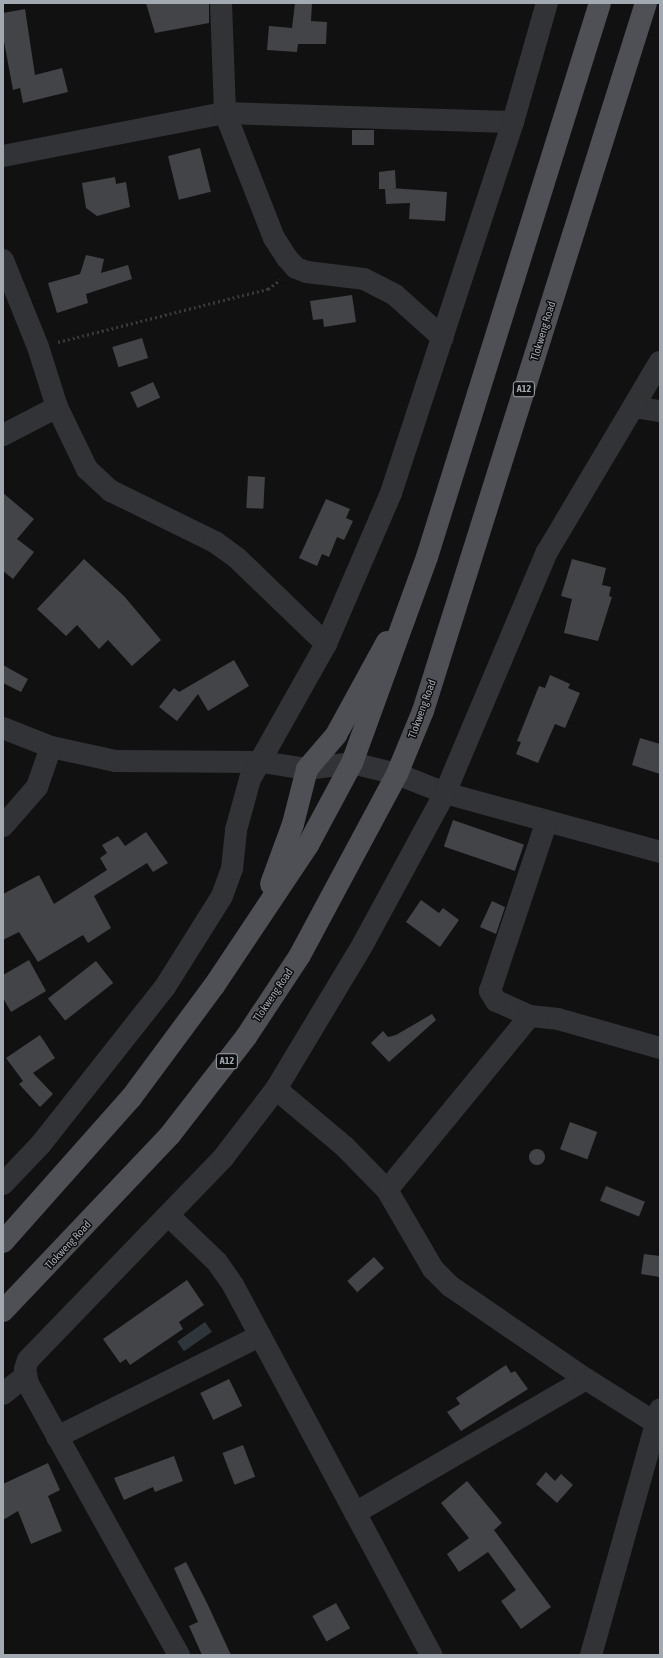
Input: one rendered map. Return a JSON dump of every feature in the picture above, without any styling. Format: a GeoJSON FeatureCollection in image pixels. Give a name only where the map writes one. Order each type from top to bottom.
{"type":"FeatureCollection","features":[{"type":"Feature","properties":{"kind":"main road"},"geometry":{"type":"LineString","coordinates":[[3,1242],[131,1098],[214,986],[308,845],[352,762],[418,582],[600,3]]}},
{"type":"Feature","properties":{"kind":"main road","name":"Tlokweng Road"},"geometry":{"type":"LineString","coordinates":[[3,1310],[170,1135],[246,1037],[300,955],[397,774],[427,701],[646,3]]}},
{"type":"Feature","properties":{"kind":"main road"},"geometry":{"type":"LineString","coordinates":[[264,909],[295,818],[307,769],[336,735],[403,618],[418,582]]}},
{"type":"Feature","properties":{"kind":"street"},"geometry":{"type":"LineString","coordinates":[[221,3],[224,113],[274,238],[296,268],[364,279],[395,295],[443,338]]}},
{"type":"Feature","properties":{"kind":"street"},"geometry":{"type":"LineString","coordinates":[[3,1184],[41,1144],[164,987],[222,896],[232,869],[242,801],[250,779],[262,762],[326,644],[391,493],[513,122],[547,3]]}},
{"type":"Feature","properties":{"kind":"street"},"geometry":{"type":"LineString","coordinates":[[3,156],[224,113],[513,122]]}},
{"type":"Feature","properties":{"kind":"street"},"geometry":{"type":"LineString","coordinates":[[3,260],[38,347],[57,407],[82,460],[95,478],[131,502],[215,542],[237,558],[326,644]]}},
{"type":"Feature","properties":{"kind":"street"},"geometry":{"type":"LineString","coordinates":[[179,1655],[57,1437],[25,1376],[28,1360],[169,1216],[223,1158],[276,1089],[363,944],[445,793],[532,584],[660,362]]}},
{"type":"Feature","properties":{"kind":"street"},"geometry":{"type":"LineString","coordinates":[[3,435],[57,407]]}},
{"type":"Feature","properties":{"kind":"street"},"geometry":{"type":"LineString","coordinates":[[634,407],[660,411]]}},
{"type":"Feature","properties":{"kind":"street"},"geometry":{"type":"LineString","coordinates":[[3,728],[51,748],[116,761],[262,762],[307,769],[352,762],[397,774],[445,793],[660,852]]}},
{"type":"Feature","properties":{"kind":"street"},"geometry":{"type":"LineString","coordinates":[[3,826],[37,787],[51,748]]}},
{"type":"Feature","properties":{"kind":"street"},"geometry":{"type":"LineString","coordinates":[[547,821],[490,991],[496,1001],[530,1016],[558,1020],[660,1048]]}},
{"type":"Feature","properties":{"kind":"street"},"geometry":{"type":"LineString","coordinates":[[388,1190],[530,1016]]}},
{"type":"Feature","properties":{"kind":"street"},"geometry":{"type":"LineString","coordinates":[[276,1089],[345,1147],[388,1190],[433,1269],[450,1286],[586,1379],[658,1415],[591,1655]]}},
{"type":"Feature","properties":{"kind":"street"},"geometry":{"type":"LineString","coordinates":[[169,1216],[217,1262],[260,1336],[431,1655]]}},
{"type":"Feature","properties":{"kind":"street"},"geometry":{"type":"LineString","coordinates":[[57,1437],[260,1336]]}},
{"type":"Feature","properties":{"kind":"street"},"geometry":{"type":"LineString","coordinates":[[3,1394],[25,1376]]}},
{"type":"Feature","properties":{"kind":"street"},"geometry":{"type":"LineString","coordinates":[[355,1513],[586,1379]]}},
{"type":"Feature","properties":{"kind":"path"},"geometry":{"type":"LineString","coordinates":[[38,347],[268,289],[296,268]]}},
{"type":"Feature","properties":{"kind":"shaded area"},"geometry":{"type":"Polygon","coordinates":[[[205,1322],[212,1332],[184,1351],[177,1342],[205,1322]]]}},
{"type":"Feature","properties":{"kind":"building"},"geometry":{"type":"Polygon","coordinates":[[[146,3],[209,3],[209,23],[155,33],[146,3]]]}},
{"type":"Feature","properties":{"kind":"building"},"geometry":{"type":"Polygon","coordinates":[[[295,3],[312,3],[311,21],[327,22],[326,44],[298,44],[297,52],[267,50],[269,26],[292,28],[295,3]]]}},
{"type":"Feature","properties":{"kind":"building"},"geometry":{"type":"Polygon","coordinates":[[[25,9],[35,75],[62,68],[68,92],[23,103],[20,88],[13,90],[3,36],[3,13],[25,9]]]}},
{"type":"Feature","properties":{"kind":"building"},"geometry":{"type":"Polygon","coordinates":[[[352,130],[374,130],[374,145],[352,145],[352,130]]]}},
{"type":"Feature","properties":{"kind":"building"},"geometry":{"type":"Polygon","coordinates":[[[200,148],[211,192],[179,200],[168,156],[200,148]]]}},
{"type":"Feature","properties":{"kind":"building"},"geometry":{"type":"Polygon","coordinates":[[[395,170],[396,188],[391,188],[447,192],[445,221],[409,219],[410,203],[386,204],[385,189],[379,189],[379,172],[395,170]]]}},
{"type":"Feature","properties":{"kind":"building"},"geometry":{"type":"Polygon","coordinates":[[[115,177],[116,184],[126,182],[130,207],[97,216],[86,208],[82,183],[115,177]]]}},
{"type":"Feature","properties":{"kind":"building"},"geometry":{"type":"Polygon","coordinates":[[[86,255],[104,259],[101,273],[128,265],[132,279],[86,294],[88,303],[57,313],[48,283],[80,274],[86,255]]]}},
{"type":"Feature","properties":{"kind":"building"},"geometry":{"type":"Polygon","coordinates":[[[352,295],[356,322],[324,327],[323,319],[313,320],[310,301],[352,295]]]}},
{"type":"Feature","properties":{"kind":"building"},"geometry":{"type":"Polygon","coordinates":[[[142,338],[148,358],[118,367],[112,347],[142,338]]]}},
{"type":"Feature","properties":{"kind":"building"},"geometry":{"type":"Polygon","coordinates":[[[153,382],[160,397],[138,408],[130,393],[153,382]]]}},
{"type":"Feature","properties":{"kind":"building"},"geometry":{"type":"Polygon","coordinates":[[[248,476],[265,477],[263,509],[246,508],[248,476]]]}},
{"type":"Feature","properties":{"kind":"building"},"geometry":{"type":"Polygon","coordinates":[[[3,493],[34,519],[17,539],[34,552],[13,579],[3,571],[3,493]]]}},
{"type":"Feature","properties":{"kind":"building"},"geometry":{"type":"Polygon","coordinates":[[[326,499],[350,509],[346,518],[353,521],[344,540],[337,537],[329,557],[322,554],[317,566],[299,558],[326,499]]]}},
{"type":"Feature","properties":{"kind":"building"},"geometry":{"type":"Polygon","coordinates":[[[84,559],[124,596],[161,640],[132,666],[108,640],[99,649],[77,625],[66,636],[37,609],[84,559]]]}},
{"type":"Feature","properties":{"kind":"building"},"geometry":{"type":"Polygon","coordinates":[[[572,559],[606,568],[602,585],[611,587],[609,596],[612,597],[598,641],[564,633],[572,599],[561,596],[572,559]]]}},
{"type":"Feature","properties":{"kind":"building"},"geometry":{"type":"Polygon","coordinates":[[[234,660],[249,686],[208,711],[198,694],[177,721],[159,707],[174,688],[179,692],[234,660]]]}},
{"type":"Feature","properties":{"kind":"building"},"geometry":{"type":"Polygon","coordinates":[[[3,665],[28,679],[21,692],[3,683],[3,665]]]}},
{"type":"Feature","properties":{"kind":"building"},"geometry":{"type":"Polygon","coordinates":[[[550,675],[570,684],[568,688],[580,693],[565,728],[555,724],[538,763],[516,754],[521,742],[517,741],[539,686],[545,688],[550,675]]]}},
{"type":"Feature","properties":{"kind":"building"},"geometry":{"type":"Polygon","coordinates":[[[640,738],[660,744],[660,774],[632,765],[640,738]]]}},
{"type":"Feature","properties":{"kind":"building"},"geometry":{"type":"Polygon","coordinates":[[[453,820],[524,844],[515,871],[444,846],[453,820]]]}},
{"type":"Feature","properties":{"kind":"building"},"geometry":{"type":"Polygon","coordinates":[[[146,832],[168,863],[153,872],[147,863],[94,896],[111,928],[88,943],[83,935],[38,962],[19,932],[3,940],[3,894],[39,875],[54,904],[107,870],[100,858],[107,853],[102,845],[118,836],[125,846],[146,832]]]}},
{"type":"Feature","properties":{"kind":"building"},"geometry":{"type":"Polygon","coordinates":[[[421,900],[439,913],[443,908],[459,920],[440,947],[406,922],[421,900]]]}},
{"type":"Feature","properties":{"kind":"building"},"geometry":{"type":"Polygon","coordinates":[[[492,901],[505,907],[496,934],[480,927],[492,901]]]}},
{"type":"Feature","properties":{"kind":"building"},"geometry":{"type":"Polygon","coordinates":[[[29,960],[46,991],[11,1012],[3,998],[3,975],[29,960]]]}},
{"type":"Feature","properties":{"kind":"building"},"geometry":{"type":"Polygon","coordinates":[[[96,961],[113,983],[65,1021],[48,999],[96,961]]]}},
{"type":"Feature","properties":{"kind":"building"},"geometry":{"type":"Polygon","coordinates":[[[432,1014],[436,1020],[389,1062],[371,1043],[383,1031],[388,1037],[396,1035],[432,1014]]]}},
{"type":"Feature","properties":{"kind":"building"},"geometry":{"type":"Polygon","coordinates":[[[40,1035],[55,1058],[33,1073],[53,1094],[40,1107],[19,1084],[23,1081],[6,1058],[40,1035]]]}},
{"type":"Feature","properties":{"kind":"building"},"geometry":{"type":"Polygon","coordinates":[[[570,1122],[597,1132],[587,1159],[560,1149],[570,1122]]]}},
{"type":"Feature","properties":{"kind":"building"},"geometry":{"type":"Polygon","coordinates":[[[534,1149],[540,1149],[545,1154],[543,1163],[540,1165],[534,1165],[529,1160],[529,1154],[534,1149]]]}},
{"type":"Feature","properties":{"kind":"building"},"geometry":{"type":"Polygon","coordinates":[[[606,1186],[645,1202],[639,1217],[600,1201],[606,1186]]]}},
{"type":"Feature","properties":{"kind":"building"},"geometry":{"type":"Polygon","coordinates":[[[644,1254],[660,1256],[660,1277],[641,1274],[644,1254]]]}},
{"type":"Feature","properties":{"kind":"building"},"geometry":{"type":"Polygon","coordinates":[[[374,1257],[384,1268],[357,1292],[347,1281],[374,1257]]]}},
{"type":"Feature","properties":{"kind":"building"},"geometry":{"type":"Polygon","coordinates":[[[187,1280],[204,1305],[179,1322],[183,1329],[130,1365],[126,1359],[120,1363],[103,1339],[187,1280]]]}},
{"type":"Feature","properties":{"kind":"building"},"geometry":{"type":"Polygon","coordinates":[[[506,1365],[511,1373],[515,1371],[528,1389],[461,1431],[447,1412],[460,1404],[456,1398],[506,1365]]]}},
{"type":"Feature","properties":{"kind":"building"},"geometry":{"type":"Polygon","coordinates":[[[229,1379],[242,1406],[213,1420],[200,1393],[229,1379]]]}},
{"type":"Feature","properties":{"kind":"building"},"geometry":{"type":"Polygon","coordinates":[[[243,1445],[255,1477],[235,1485],[222,1453],[243,1445]]]}},
{"type":"Feature","properties":{"kind":"building"},"geometry":{"type":"Polygon","coordinates":[[[174,1456],[183,1481],[155,1492],[153,1487],[124,1500],[114,1478],[174,1456]]]}},
{"type":"Feature","properties":{"kind":"building"},"geometry":{"type":"Polygon","coordinates":[[[48,1463],[60,1490],[48,1496],[62,1531],[31,1544],[18,1511],[3,1520],[3,1484],[48,1463]]]}},
{"type":"Feature","properties":{"kind":"building"},"geometry":{"type":"Polygon","coordinates":[[[546,1472],[555,1481],[561,1474],[573,1485],[557,1503],[536,1484],[546,1472]]]}},
{"type":"Feature","properties":{"kind":"building"},"geometry":{"type":"Polygon","coordinates":[[[467,1481],[502,1523],[494,1530],[551,1607],[521,1629],[501,1601],[516,1590],[488,1552],[459,1572],[447,1554],[469,1538],[441,1503],[467,1481]]]}},
{"type":"Feature","properties":{"kind":"building"},"geometry":{"type":"Polygon","coordinates":[[[186,1562],[231,1655],[202,1655],[189,1626],[198,1622],[174,1568],[186,1562]]]}},
{"type":"Feature","properties":{"kind":"building"},"geometry":{"type":"Polygon","coordinates":[[[336,1603],[350,1628],[326,1641],[312,1616],[336,1603]]]}}]}
